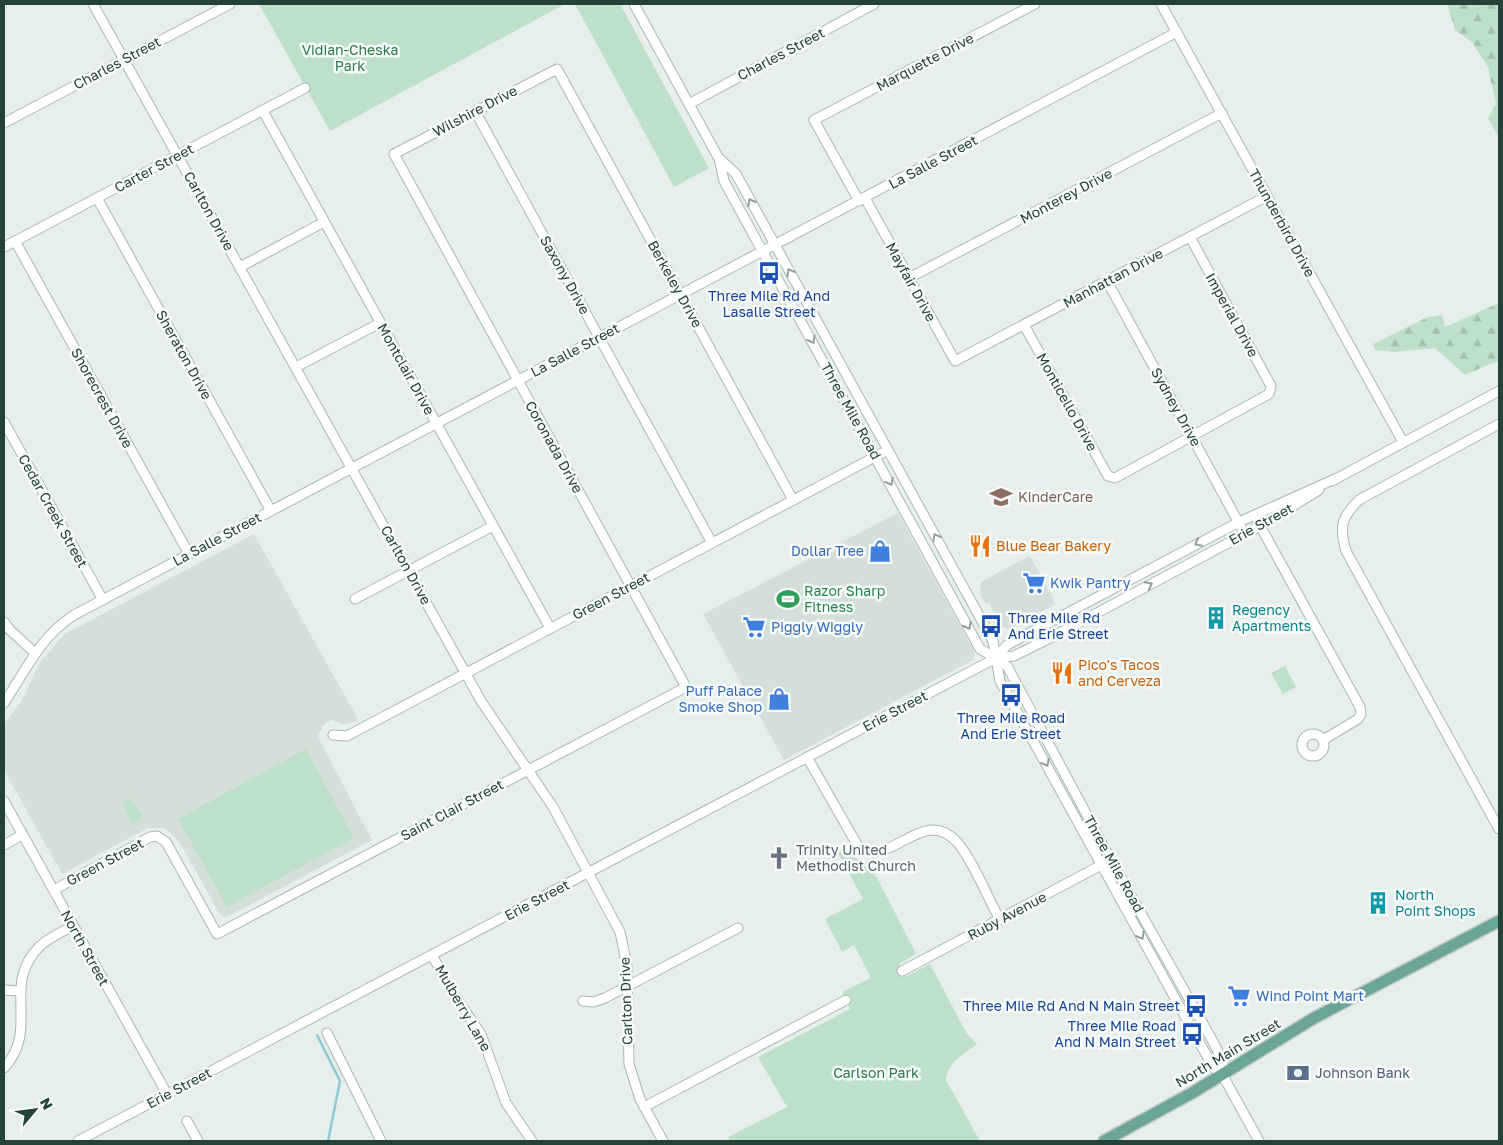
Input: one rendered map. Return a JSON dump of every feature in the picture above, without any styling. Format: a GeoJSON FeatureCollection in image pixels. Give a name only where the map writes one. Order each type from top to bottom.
{"type":"FeatureCollection","features":[{"type":"Feature","properties":{"kind":"main road","name":"North Main Street"},"geometry":{"type":"LineString","coordinates":[[1104,1141],[1222,1074],[1314,1018],[1499,921]]}},
{"type":"Feature","properties":{"kind":"street","name":"Carlton Drive"},"geometry":{"type":"LineString","coordinates":[[94,4],[466,673],[493,720],[553,807],[620,932],[626,954],[629,1064],[644,1107],[663,1141]]}},
{"type":"Feature","properties":{"kind":"street","name":"Charles Street"},"geometry":{"type":"LineString","coordinates":[[4,123],[230,4]]}},
{"type":"Feature","properties":{"kind":"street","name":"Three Mile Road"},"geometry":{"type":"LineString","coordinates":[[634,4],[718,157],[724,181],[980,649],[1007,666],[1111,860],[1211,1038],[1223,1061],[1222,1074]]}},
{"type":"Feature","properties":{"kind":"street","name":"Charles Street"},"geometry":{"type":"LineString","coordinates":[[689,104],[874,4]]}},
{"type":"Feature","properties":{"kind":"street","name":"Marquette Drive"},"geometry":{"type":"LineString","coordinates":[[814,120],[1035,4]]}},
{"type":"Feature","properties":{"kind":"street","name":"Thunderbird Drive"},"geometry":{"type":"LineString","coordinates":[[1162,4],[1403,442]]}},
{"type":"Feature","properties":{"kind":"street","name":"La Salle Street"},"geometry":{"type":"LineString","coordinates":[[4,703],[47,636],[63,622],[1177,32]]}},
{"type":"Feature","properties":{"kind":"street","name":"Wilshire Drive"},"geometry":{"type":"LineString","coordinates":[[394,154],[557,69]]}},
{"type":"Feature","properties":{"kind":"street","name":"Berkeley Drive"},"geometry":{"type":"LineString","coordinates":[[557,69],[793,500]]}},
{"type":"Feature","properties":{"kind":"street","name":"Carter Street"},"geometry":{"type":"LineString","coordinates":[[4,247],[305,88]]}},
{"type":"Feature","properties":{"kind":"street","name":"Montclair Drive"},"geometry":{"type":"LineString","coordinates":[[263,110],[550,628]]}},
{"type":"Feature","properties":{"kind":"street","name":"Saxony Drive"},"geometry":{"type":"LineString","coordinates":[[475,112],[712,543]]}},
{"type":"Feature","properties":{"kind":"street","name":"Monterey Drive"},"geometry":{"type":"LineString","coordinates":[[910,278],[1222,113]]}},
{"type":"Feature","properties":{"kind":"street","name":"Mayfair Drive"},"geometry":{"type":"LineString","coordinates":[[814,120],[910,278],[955,361],[959,359]]}},
{"type":"Feature","properties":{"kind":"street","name":"Coronada Drive"},"geometry":{"type":"LineString","coordinates":[[394,154],[686,687]]}},
{"type":"Feature","properties":{"kind":"street","name":"Three Mile Road"},"geometry":{"type":"LineString","coordinates":[[718,157],[736,174],[888,450],[993,642],[1000,681],[1213,1067],[1222,1074],[1259,1141]]}},
{"type":"Feature","properties":{"kind":"street","name":"Manhattan Drive"},"geometry":{"type":"LineString","coordinates":[[959,359],[1267,196]]}},
{"type":"Feature","properties":{"kind":"street","name":"Sheraton Drive"},"geometry":{"type":"LineString","coordinates":[[97,198],[270,511]]}},
{"type":"Feature","properties":{"kind":"street"},"geometry":{"type":"LineString","coordinates":[[240,266],[324,222]]}},
{"type":"Feature","properties":{"kind":"street","name":"Imperial Drive"},"geometry":{"type":"LineString","coordinates":[[1190,237],[1271,386],[1270,393],[1192,436]]}},
{"type":"Feature","properties":{"kind":"street","name":"Shorecrest Drive"},"geometry":{"type":"LineString","coordinates":[[15,241],[189,554]]}},
{"type":"Feature","properties":{"kind":"street","name":"Sydney Drive"},"geometry":{"type":"LineString","coordinates":[[1107,281],[1245,533]]}},
{"type":"Feature","properties":{"kind":"street"},"geometry":{"type":"LineString","coordinates":[[296,367],[380,323]]}},
{"type":"Feature","properties":{"kind":"street","name":"Monticello Drive"},"geometry":{"type":"LineString","coordinates":[[1024,325],[1108,476],[1111,478],[1115,478],[1192,436]]}},
{"type":"Feature","properties":{"kind":"street","name":"Erie Street"},"geometry":{"type":"LineString","coordinates":[[78,1141],[996,658],[1014,656],[1132,594],[1260,526],[1337,478],[1499,391]]}},
{"type":"Feature","properties":{"kind":"street","name":"Cedar Creek Street"},"geometry":{"type":"LineString","coordinates":[[4,422],[103,600]]}},
{"type":"Feature","properties":{"kind":"street"},"geometry":{"type":"LineString","coordinates":[[1499,424],[1359,500],[1344,520],[1342,535],[1346,552],[1499,829]]}},
{"type":"Feature","properties":{"kind":"street","name":"Green Street"},"geometry":{"type":"LineString","coordinates":[[333,735],[347,736],[888,450]]}},
{"type":"Feature","properties":{"kind":"street","name":"Erie Street"},"geometry":{"type":"LineString","coordinates":[[996,658],[1007,645],[1239,522],[1337,478]]}},
{"type":"Feature","properties":{"kind":"street"},"geometry":{"type":"LineString","coordinates":[[1254,515],[1360,707],[1361,714],[1358,719],[1323,740]]}},
{"type":"Feature","properties":{"kind":"street"},"geometry":{"type":"LineString","coordinates":[[355,599],[493,526]]}},
{"type":"Feature","properties":{"kind":"street"},"geometry":{"type":"LineString","coordinates":[[1126,582],[1132,594]]}},
{"type":"Feature","properties":{"kind":"street"},"geometry":{"type":"LineString","coordinates":[[1069,612],[1075,624]]}},
{"type":"Feature","properties":{"kind":"street"},"geometry":{"type":"LineString","coordinates":[[4,622],[14,635],[35,653]]}},
{"type":"Feature","properties":{"kind":"street","name":"Saint Clair Street"},"geometry":{"type":"LineString","coordinates":[[157,836],[166,842],[217,934],[686,687]]}},
{"type":"Feature","properties":{"kind":"street"},"geometry":{"type":"LineString","coordinates":[[807,757],[854,843],[859,848],[871,853],[924,831],[933,830],[948,834],[963,849],[1000,920]]}},
{"type":"Feature","properties":{"kind":"street","name":"North Street"},"geometry":{"type":"LineString","coordinates":[[4,801],[167,1094]]}},
{"type":"Feature","properties":{"kind":"street"},"geometry":{"type":"LineString","coordinates":[[4,845],[22,835]]}},
{"type":"Feature","properties":{"kind":"street","name":"Green Street"},"geometry":{"type":"LineString","coordinates":[[54,890],[157,836]]}},
{"type":"Feature","properties":{"kind":"street","name":"Ruby Avenue"},"geometry":{"type":"LineString","coordinates":[[902,971],[1111,860]]}},
{"type":"Feature","properties":{"kind":"street"},"geometry":{"type":"LineString","coordinates":[[4,1068],[15,1053],[21,1035],[18,991],[22,972],[31,956],[43,944],[73,926]]}},
{"type":"Feature","properties":{"kind":"street"},"geometry":{"type":"LineString","coordinates":[[583,1001],[593,1002],[628,986],[738,928]]}},
{"type":"Feature","properties":{"kind":"street","name":"Mulberry Lane"},"geometry":{"type":"LineString","coordinates":[[432,955],[456,998],[481,1034],[506,1103],[532,1141]]}},
{"type":"Feature","properties":{"kind":"street"},"geometry":{"type":"LineString","coordinates":[[4,990],[18,991]]}},
{"type":"Feature","properties":{"kind":"street"},"geometry":{"type":"LineString","coordinates":[[644,1107],[846,1000]]}},
{"type":"Feature","properties":{"kind":"street"},"geometry":{"type":"LineString","coordinates":[[327,1033],[381,1141]]}},
{"type":"Feature","properties":{"kind":"street"},"geometry":{"type":"LineString","coordinates":[[187,1121],[198,1141]]}},
{"type":"Feature","properties":{"kind":"shaded area"},"geometry":{"type":"Polygon","coordinates":[[[898,513],[975,653],[973,660],[784,760],[703,614],[898,513]]]}},
{"type":"Feature","properties":{"kind":"shaded area"},"geometry":{"type":"Polygon","coordinates":[[[254,534],[359,721],[343,724],[332,720],[323,725],[318,737],[372,840],[225,918],[219,913],[183,848],[175,837],[164,828],[148,828],[62,874],[4,770],[4,724],[21,702],[40,662],[65,634],[254,534]]]}},
{"type":"Feature","properties":{"kind":"shaded area"},"geometry":{"type":"Polygon","coordinates":[[[1030,556],[1056,604],[1009,629],[1001,626],[989,603],[985,603],[980,593],[981,582],[1030,556]]]}},
{"type":"Feature","properties":{"kind":"green space","name":"Vidian-Cheska Park"},"geometry":{"type":"Polygon","coordinates":[[[259,4],[565,4],[330,131],[259,4]]]}},
{"type":"Feature","properties":{"kind":"green space"},"geometry":{"type":"Polygon","coordinates":[[[575,4],[620,4],[709,168],[674,187],[575,4]]]}},
{"type":"Feature","properties":{"kind":"green space"},"geometry":{"type":"Polygon","coordinates":[[[1447,4],[1499,4],[1499,138],[1488,118],[1496,104],[1488,67],[1472,42],[1455,30],[1447,4]]]}},
{"type":"Feature","properties":{"kind":"green space"},"geometry":{"type":"Polygon","coordinates":[[[1499,303],[1499,362],[1492,363],[1465,375],[1435,348],[1396,352],[1375,350],[1373,344],[1428,317],[1442,315],[1445,327],[1499,303]]]}},
{"type":"Feature","properties":{"kind":"green space"},"geometry":{"type":"Polygon","coordinates":[[[1285,666],[1296,687],[1283,694],[1271,673],[1285,666]]]}},
{"type":"Feature","properties":{"kind":"green space"},"geometry":{"type":"Polygon","coordinates":[[[306,749],[354,838],[227,907],[178,819],[306,749]]]}},
{"type":"Feature","properties":{"kind":"green space"},"geometry":{"type":"Polygon","coordinates":[[[130,798],[143,817],[131,824],[123,802],[130,798]]]}},
{"type":"Feature","properties":{"kind":"green space","name":"Carlson Park"},"geometry":{"type":"Polygon","coordinates":[[[844,849],[849,855],[870,864],[916,954],[899,964],[905,977],[930,964],[967,1034],[977,1044],[953,1063],[946,1080],[980,1141],[730,1141],[728,1137],[787,1107],[758,1057],[850,1009],[842,992],[871,978],[854,945],[842,952],[825,919],[863,899],[838,853],[844,849]]]}},
{"type":"Feature","properties":{"kind":"waterway"},"geometry":{"type":"LineString","coordinates":[[317,1035],[340,1081],[328,1141]]}},
{"type":"Feature","properties":{"kind":"place","name":"Three Mile Rd And Lasalle Street"},"geometry":{"type":"Point","coordinates":[769,273]}},
{"type":"Feature","properties":{"kind":"place","name":"KinderCare"},"geometry":{"type":"Point","coordinates":[1001,497]}},
{"type":"Feature","properties":{"kind":"place","name":"Blue Bear Bakery"},"geometry":{"type":"Point","coordinates":[980,546]}},
{"type":"Feature","properties":{"kind":"place","name":"Dollar Tree"},"geometry":{"type":"Point","coordinates":[880,551]}},
{"type":"Feature","properties":{"kind":"place","name":"Kwik Pantry"},"geometry":{"type":"Point","coordinates":[1034,583]}},
{"type":"Feature","properties":{"kind":"place","name":"Razor Sharp Fitness"},"geometry":{"type":"Point","coordinates":[788,599]}},
{"type":"Feature","properties":{"kind":"place","name":"Regency Apartments"},"geometry":{"type":"Point","coordinates":[1216,618]}},
{"type":"Feature","properties":{"kind":"place","name":"Three Mile Rd And Erie Street"},"geometry":{"type":"Point","coordinates":[991,626]}},
{"type":"Feature","properties":{"kind":"place","name":"Piggly Wiggly"},"geometry":{"type":"Point","coordinates":[754,627]}},
{"type":"Feature","properties":{"kind":"place","name":"Pico's Tacos and Cerveza"},"geometry":{"type":"Point","coordinates":[1062,673]}},
{"type":"Feature","properties":{"kind":"place","name":"Three Mile Road And Erie Street"},"geometry":{"type":"Point","coordinates":[1011,695]}},
{"type":"Feature","properties":{"kind":"place","name":"Puff Palace Smoke Shop"},"geometry":{"type":"Point","coordinates":[779,699]}},
{"type":"Feature","properties":{"kind":"place","name":"Trinity United Methodist Church"},"geometry":{"type":"Point","coordinates":[779,858]}},
{"type":"Feature","properties":{"kind":"place","name":"North Point Shops"},"geometry":{"type":"Point","coordinates":[1378,903]}},
{"type":"Feature","properties":{"kind":"place","name":"Wind Point Mart"},"geometry":{"type":"Point","coordinates":[1239,996]}},
{"type":"Feature","properties":{"kind":"place","name":"Three Mile Rd And N Main Street"},"geometry":{"type":"Point","coordinates":[1196,1006]}},
{"type":"Feature","properties":{"kind":"place","name":"Three Mile Road And N Main Street"},"geometry":{"type":"Point","coordinates":[1192,1034]}},
{"type":"Feature","properties":{"kind":"place","name":"Johnson Bank"},"geometry":{"type":"Point","coordinates":[1298,1073]}}]}
